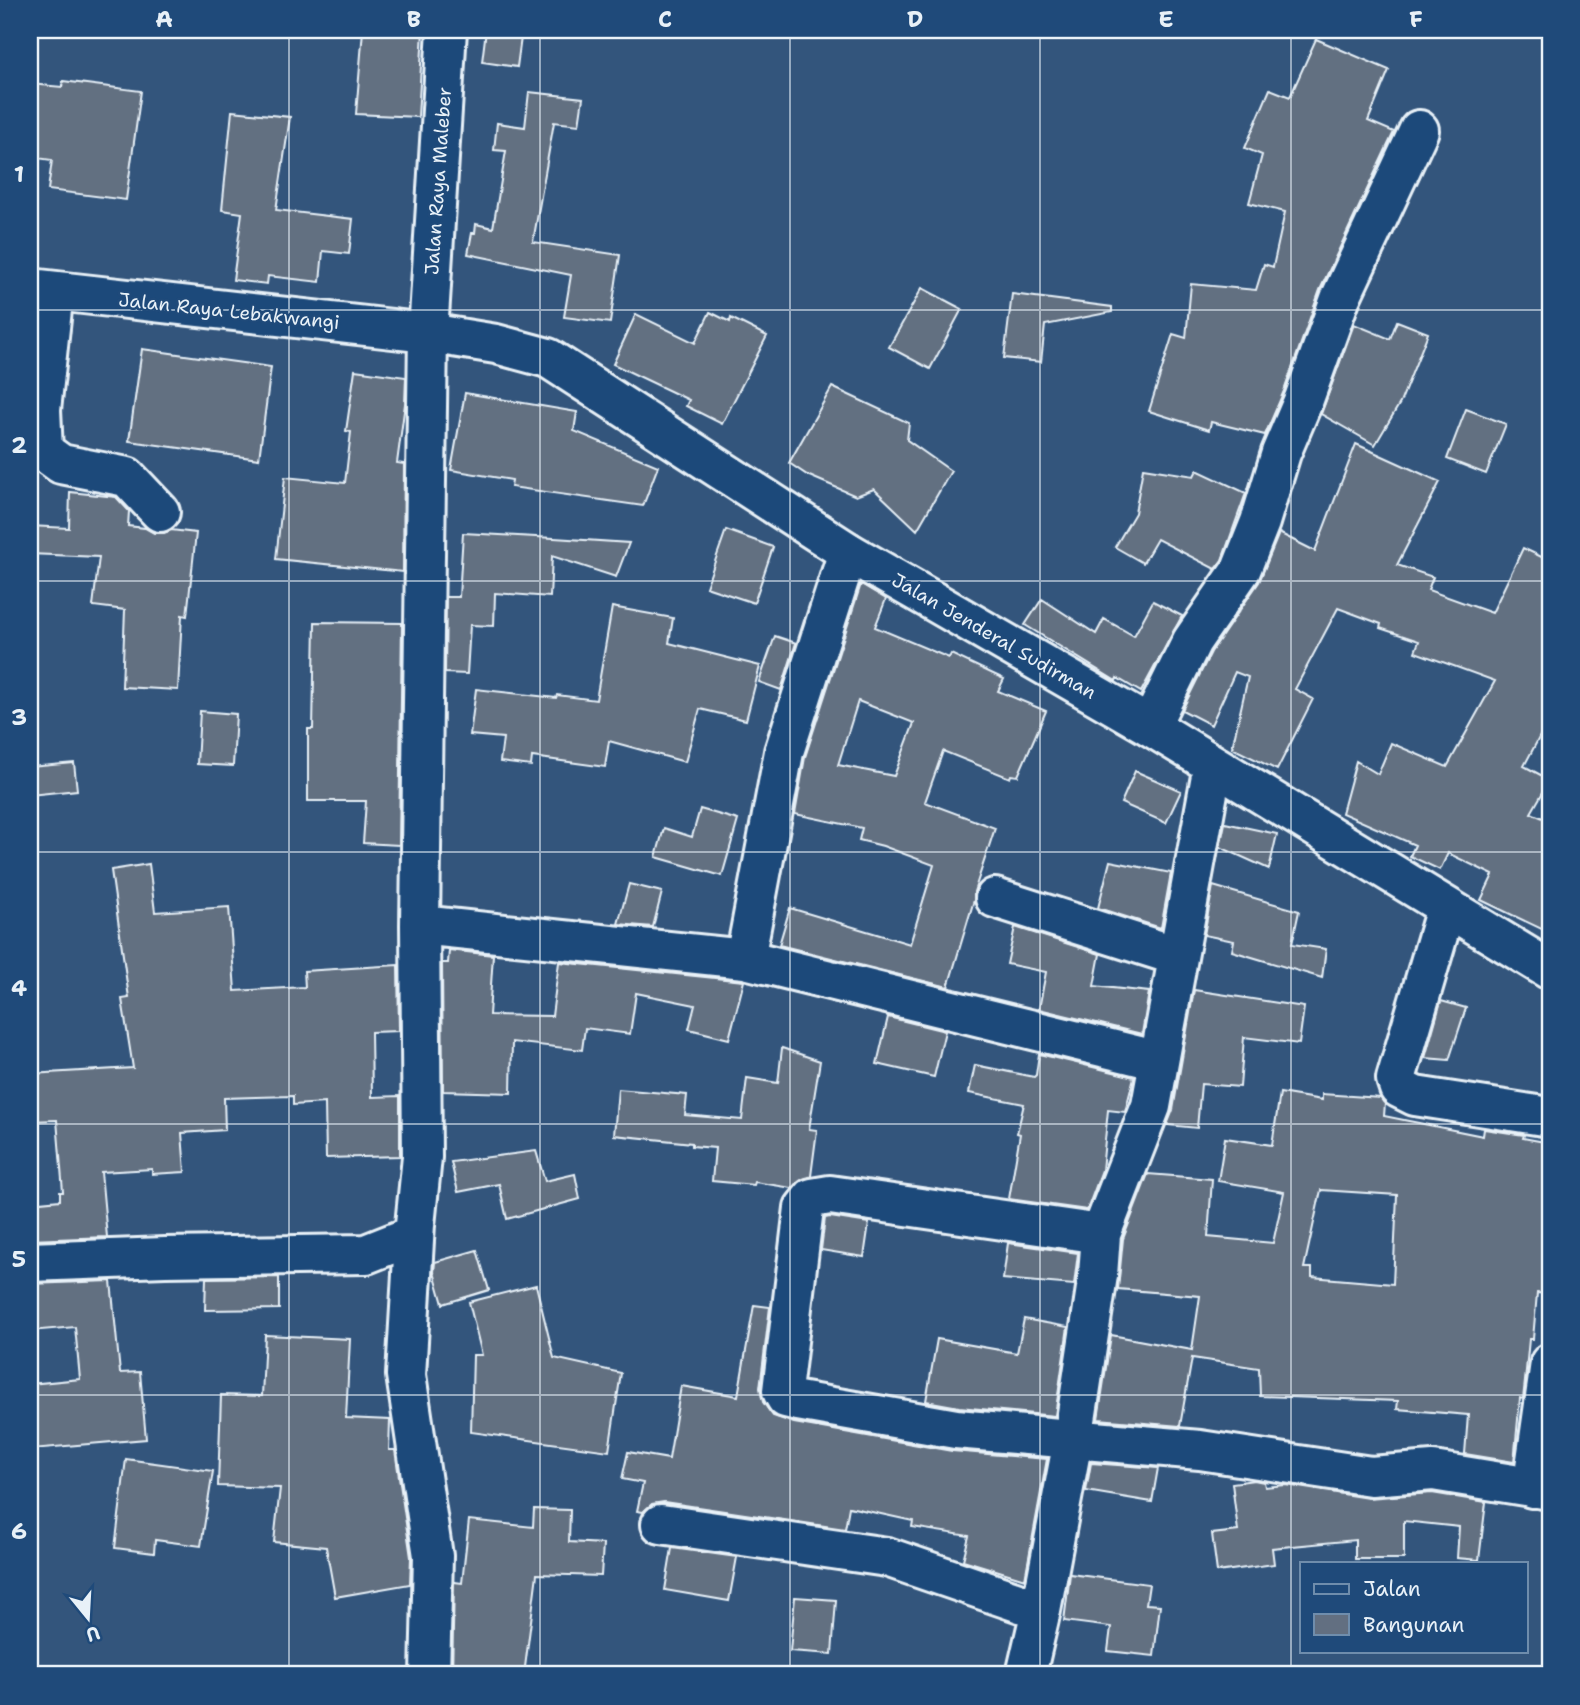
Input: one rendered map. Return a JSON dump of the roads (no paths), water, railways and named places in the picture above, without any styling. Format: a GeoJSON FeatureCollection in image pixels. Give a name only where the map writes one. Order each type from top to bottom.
{"type":"FeatureCollection","features":[{"type":"Feature","properties":{"kind":"street","name":"Jalan Raya Maleber"},"geometry":{"type":"LineString","coordinates":[[430,1675],[433,1556],[406,1376],[422,1157],[420,925],[428,333],[447,30]]}},
{"type":"Feature","properties":{"kind":"street"},"geometry":{"type":"LineString","coordinates":[[1150,726],[1192,641],[1241,570],[1261,522],[1281,453],[1304,399],[1340,299],[1419,130]]}},
{"type":"Feature","properties":{"kind":"street","name":"Jalan Raya Lebakwangi"},"geometry":{"type":"LineString","coordinates":[[42,290],[428,333]]}},
{"type":"Feature","properties":{"kind":"street"},"geometry":{"type":"LineString","coordinates":[[42,290],[43,452],[61,464],[127,477],[160,512]]}},
{"type":"Feature","properties":{"kind":"street","name":"Jalan Jenderal Sudirman"},"geometry":{"type":"LineString","coordinates":[[428,333],[496,344],[548,358],[848,552],[1150,726],[1550,970]]}},
{"type":"Feature","properties":{"kind":"street"},"geometry":{"type":"LineString","coordinates":[[745,959],[784,752],[848,552]]}},
{"type":"Feature","properties":{"kind":"street"},"geometry":{"type":"LineString","coordinates":[[1017,1673],[1041,1610],[1073,1440],[1098,1275],[1101,1234],[1151,1106],[1213,765]]}},
{"type":"Feature","properties":{"kind":"street"},"geometry":{"type":"LineString","coordinates":[[995,898],[1177,956]]}},
{"type":"Feature","properties":{"kind":"street"},"geometry":{"type":"LineString","coordinates":[[1446,908],[1396,1079],[1399,1088],[1415,1096],[1550,1117]]}},
{"type":"Feature","properties":{"kind":"street"},"geometry":{"type":"LineString","coordinates":[[420,925],[745,959],[1159,1061]]}},
{"type":"Feature","properties":{"kind":"street"},"geometry":{"type":"LineString","coordinates":[[1101,1234],[830,1195],[812,1198],[804,1208],[782,1391],[786,1398],[956,1430],[1200,1450],[1371,1476],[1433,1471],[1541,1489],[1550,1363]]}},
{"type":"Feature","properties":{"kind":"street"},"geometry":{"type":"LineString","coordinates":[[30,1262],[165,1256],[366,1254],[414,1236],[415,1224]]}},
{"type":"Feature","properties":{"kind":"street"},"geometry":{"type":"LineString","coordinates":[[661,1524],[887,1557],[1041,1610]]}}]}
